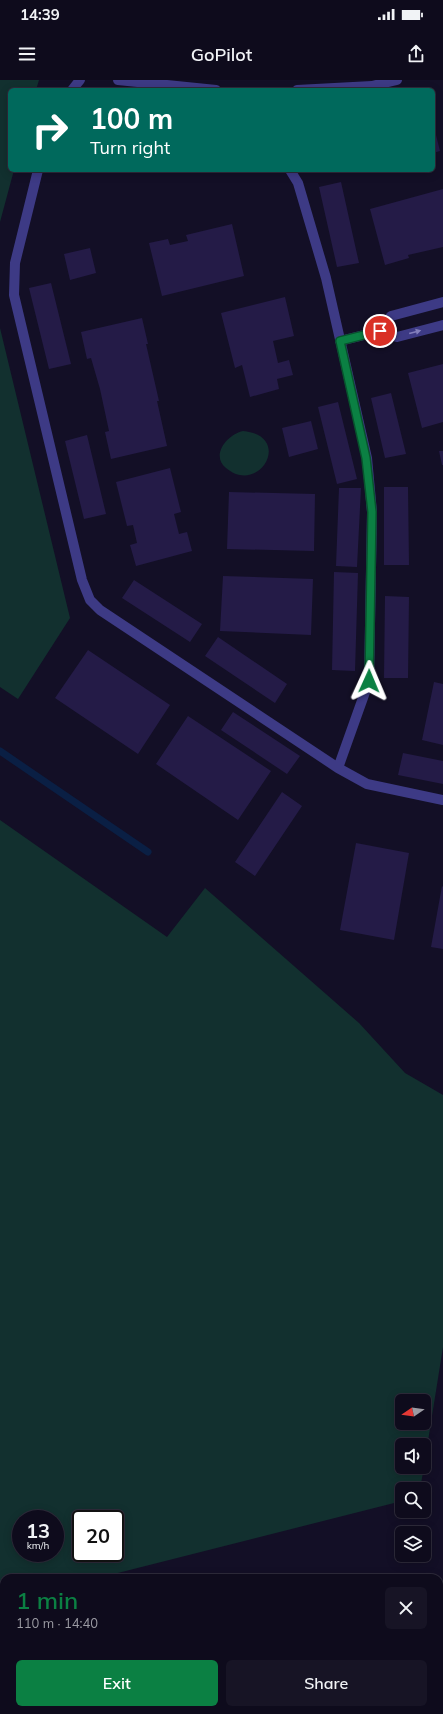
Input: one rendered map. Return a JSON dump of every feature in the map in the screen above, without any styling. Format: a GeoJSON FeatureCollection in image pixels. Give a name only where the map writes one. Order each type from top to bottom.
{"type":"FeatureCollection","features":[{"type":"Feature","properties":{"kind":"lane"},"geometry":{"type":"LineString","coordinates":[[74,88],[80,80]]}},
{"type":"Feature","properties":{"kind":"lane"},"geometry":{"type":"LineString","coordinates":[[118,80],[196,88]]}},
{"type":"Feature","properties":{"kind":"lane"},"geometry":{"type":"LineString","coordinates":[[335,88],[372,86],[397,80]]}},
{"type":"Feature","properties":{"kind":"lane"},"geometry":{"type":"LineString","coordinates":[[38,172],[15,263],[14,295],[82,580],[90,600],[100,610],[338,768],[367,784],[443,800]]}},
{"type":"Feature","properties":{"kind":"lane"},"geometry":{"type":"LineString","coordinates":[[291,172],[298,183],[326,278],[366,458],[372,512],[369,681],[338,768]]}},
{"type":"Feature","properties":{"kind":"lane"},"geometry":{"type":"LineString","coordinates":[[380,331],[391,316],[443,302]]}},
{"type":"Feature","properties":{"kind":"lane"},"geometry":{"type":"LineString","coordinates":[[340,341],[380,331],[397,336],[443,324]]}},
{"type":"Feature","properties":{"kind":"green space"},"geometry":{"type":"Polygon","coordinates":[[[0,80],[39,80],[37,88],[8,88],[8,172],[13,172],[0,222],[0,80]]]}},
{"type":"Feature","properties":{"kind":"green space"},"geometry":{"type":"Polygon","coordinates":[[[0,328],[70,618],[18,699],[0,687],[0,328]]]}},
{"type":"Feature","properties":{"kind":"green space"},"geometry":{"type":"Polygon","coordinates":[[[243,431],[258,435],[266,443],[269,452],[266,462],[259,470],[250,475],[238,475],[226,468],[220,457],[220,451],[227,441],[232,436],[243,431]]]}},
{"type":"Feature","properties":{"kind":"green space"},"geometry":{"type":"Polygon","coordinates":[[[0,820],[167,937],[205,888],[359,1023],[405,1073],[443,1095],[443,1347],[431,1422],[431,1394],[395,1394],[395,1430],[430,1430],[428,1438],[395,1438],[395,1474],[423,1474],[421,1482],[395,1482],[395,1503],[114,1574],[0,1574],[0,820]]]}},
{"type":"Feature","properties":{"kind":"building"},"geometry":{"type":"Polygon","coordinates":[[[435,131],[440,151],[435,152],[435,131]]]}},
{"type":"Feature","properties":{"kind":"building"},"geometry":{"type":"Polygon","coordinates":[[[341,182],[359,263],[337,267],[319,187],[341,182]]]}},
{"type":"Feature","properties":{"kind":"building"},"geometry":{"type":"Polygon","coordinates":[[[443,189],[443,247],[408,255],[409,258],[385,265],[370,209],[443,189]]]}},
{"type":"Feature","properties":{"kind":"building"},"geometry":{"type":"Polygon","coordinates":[[[232,224],[244,276],[162,296],[149,243],[168,239],[170,245],[188,241],[186,235],[232,224]]]}},
{"type":"Feature","properties":{"kind":"building"},"geometry":{"type":"Polygon","coordinates":[[[90,248],[96,273],[70,280],[64,254],[90,248]]]}},
{"type":"Feature","properties":{"kind":"building"},"geometry":{"type":"Polygon","coordinates":[[[51,283],[71,364],[49,369],[29,288],[51,283]]]}},
{"type":"Feature","properties":{"kind":"building"},"geometry":{"type":"Polygon","coordinates":[[[285,297],[294,336],[273,341],[278,363],[289,360],[293,375],[277,379],[279,389],[250,397],[242,365],[235,368],[221,313],[285,297]]]}},
{"type":"Feature","properties":{"kind":"building"},"geometry":{"type":"Polygon","coordinates":[[[142,318],[167,446],[111,459],[105,432],[109,431],[100,389],[91,358],[87,359],[81,332],[142,318]]]}},
{"type":"Feature","properties":{"kind":"building"},"geometry":{"type":"Polygon","coordinates":[[[443,364],[443,422],[422,428],[408,373],[443,364]]]}},
{"type":"Feature","properties":{"kind":"building"},"geometry":{"type":"Polygon","coordinates":[[[391,393],[406,454],[385,458],[371,398],[391,393]]]}},
{"type":"Feature","properties":{"kind":"building"},"geometry":{"type":"Polygon","coordinates":[[[338,402],[357,479],[337,484],[318,407],[338,402]]]}},
{"type":"Feature","properties":{"kind":"building"},"geometry":{"type":"Polygon","coordinates":[[[311,421],[318,449],[289,457],[282,428],[311,421]]]}},
{"type":"Feature","properties":{"kind":"building"},"geometry":{"type":"Polygon","coordinates":[[[87,435],[106,514],[84,519],[65,441],[87,435]]]}},
{"type":"Feature","properties":{"kind":"building"},"geometry":{"type":"Polygon","coordinates":[[[439,451],[443,451],[443,465],[442,465],[439,451]]]}},
{"type":"Feature","properties":{"kind":"building"},"geometry":{"type":"Polygon","coordinates":[[[170,468],[181,512],[174,514],[179,534],[187,532],[192,551],[136,566],[130,545],[137,543],[133,525],[127,526],[116,482],[170,468]]]}},
{"type":"Feature","properties":{"kind":"building"},"geometry":{"type":"Polygon","coordinates":[[[384,487],[408,487],[409,565],[384,565],[384,487]]]}},
{"type":"Feature","properties":{"kind":"building"},"geometry":{"type":"Polygon","coordinates":[[[339,488],[361,488],[357,567],[336,566],[339,488]]]}},
{"type":"Feature","properties":{"kind":"building"},"geometry":{"type":"Polygon","coordinates":[[[229,492],[315,494],[314,551],[227,549],[229,492]]]}},
{"type":"Feature","properties":{"kind":"building"},"geometry":{"type":"Polygon","coordinates":[[[334,572],[358,573],[355,671],[332,670],[334,572]]]}},
{"type":"Feature","properties":{"kind":"building"},"geometry":{"type":"Polygon","coordinates":[[[223,576],[313,579],[311,635],[220,631],[223,576]]]}},
{"type":"Feature","properties":{"kind":"building"},"geometry":{"type":"Polygon","coordinates":[[[134,580],[202,624],[190,642],[122,598],[134,580]]]}},
{"type":"Feature","properties":{"kind":"building"},"geometry":{"type":"Polygon","coordinates":[[[385,596],[409,597],[408,678],[384,678],[385,596]]]}},
{"type":"Feature","properties":{"kind":"building"},"geometry":{"type":"Polygon","coordinates":[[[218,637],[287,684],[275,703],[205,656],[218,637]]]}},
{"type":"Feature","properties":{"kind":"building"},"geometry":{"type":"Polygon","coordinates":[[[88,650],[170,705],[138,754],[55,698],[88,650]]]}},
{"type":"Feature","properties":{"kind":"building"},"geometry":{"type":"Polygon","coordinates":[[[434,682],[443,684],[443,745],[422,740],[434,682]]]}},
{"type":"Feature","properties":{"kind":"building"},"geometry":{"type":"Polygon","coordinates":[[[233,712],[300,756],[287,774],[221,730],[233,712]]]}},
{"type":"Feature","properties":{"kind":"building"},"geometry":{"type":"Polygon","coordinates":[[[188,716],[271,771],[238,820],[156,764],[188,716]]]}},
{"type":"Feature","properties":{"kind":"building"},"geometry":{"type":"Polygon","coordinates":[[[403,753],[443,761],[443,784],[398,775],[403,753]]]}},
{"type":"Feature","properties":{"kind":"building"},"geometry":{"type":"Polygon","coordinates":[[[282,792],[302,806],[255,876],[235,862],[282,792]]]}},
{"type":"Feature","properties":{"kind":"building"},"geometry":{"type":"Polygon","coordinates":[[[356,843],[409,853],[394,940],[340,930],[356,843]]]}},
{"type":"Feature","properties":{"kind":"building"},"geometry":{"type":"Polygon","coordinates":[[[442,886],[443,887],[443,949],[431,947],[442,886]]]}},
{"type":"Feature","properties":{"kind":"waterway"},"geometry":{"type":"LineString","coordinates":[[0,751],[148,852]]}},
{"type":"Feature","properties":{"kind":"route"},"geometry":{"type":"LineString","coordinates":[[369,681],[372,512],[366,458],[340,341],[380,331]]}}]}
